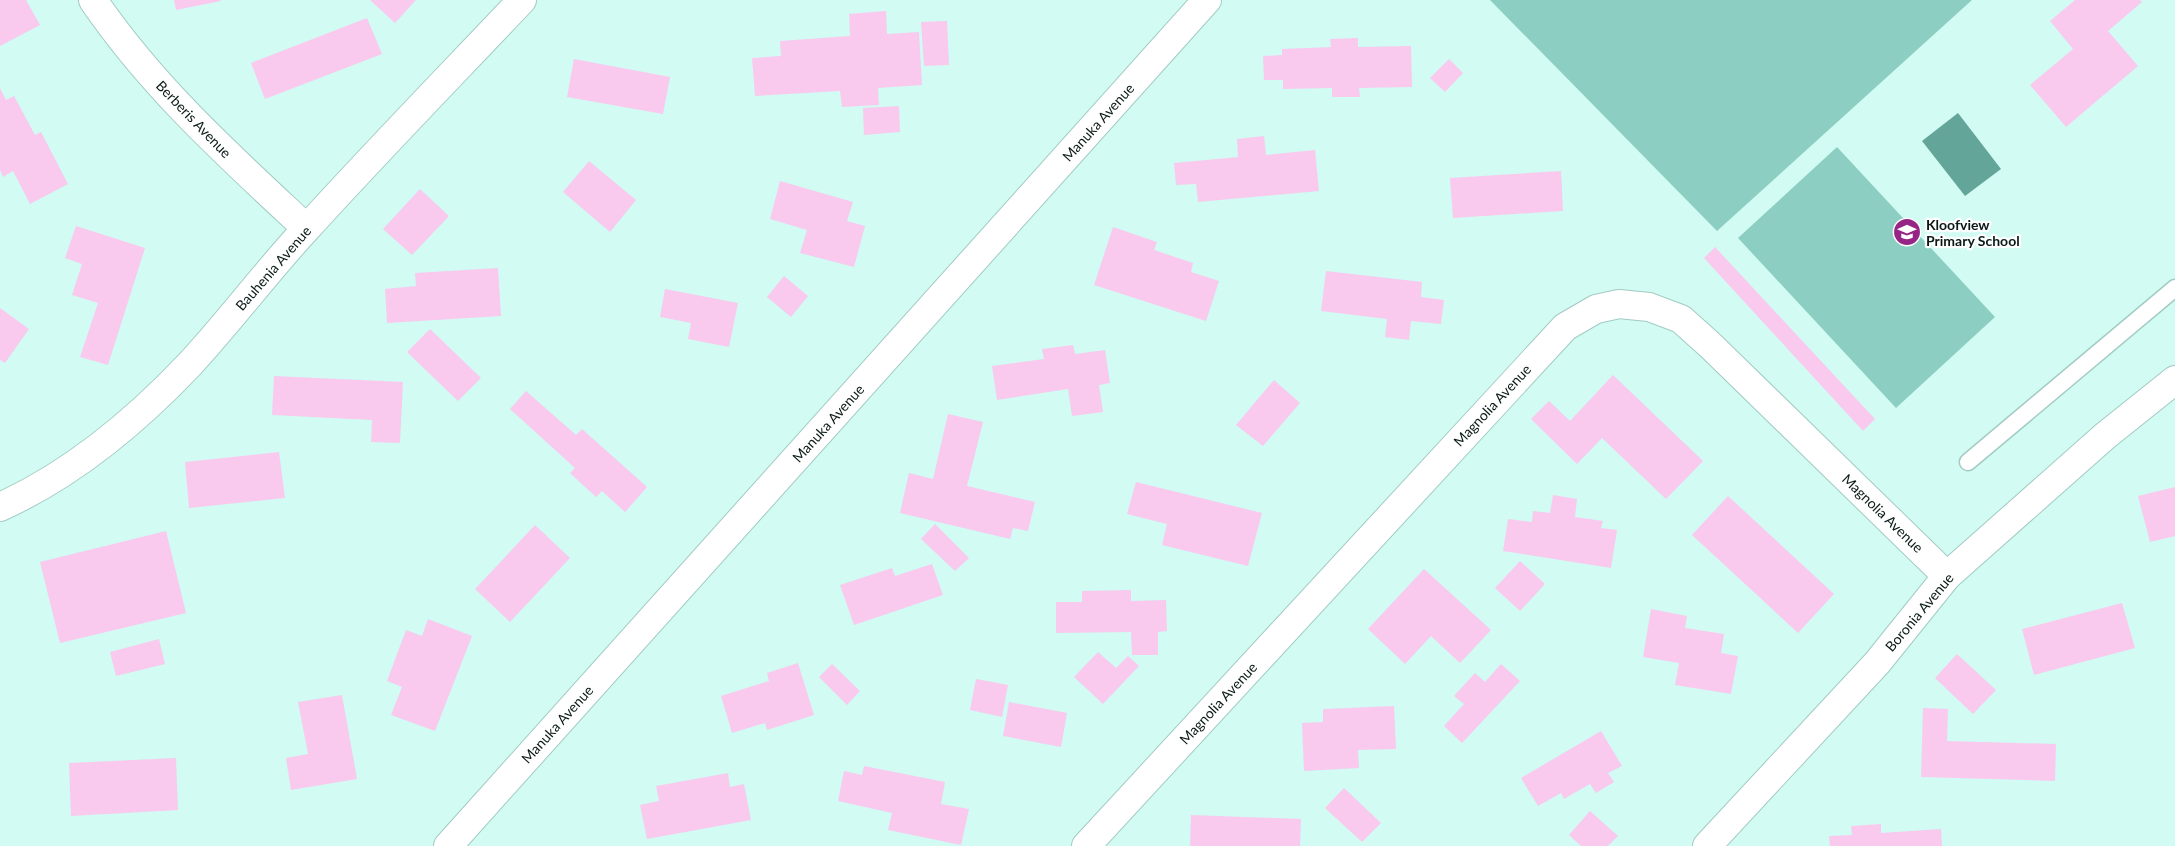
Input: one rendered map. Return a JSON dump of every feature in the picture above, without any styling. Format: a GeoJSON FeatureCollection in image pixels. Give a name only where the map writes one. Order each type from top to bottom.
{"type":"FeatureCollection","features":[{"type":"Feature","properties":{"kind":"street","name":"Berberis Avenue"},"geometry":{"type":"LineString","coordinates":[[93,0],[134,58],[195,124],[306,228]]}},
{"type":"Feature","properties":{"kind":"street","name":"Bauhenia Avenue"},"geometry":{"type":"LineString","coordinates":[[0,507],[32,493],[84,460],[141,413],[189,365],[306,228],[522,0]]}},
{"type":"Feature","properties":{"kind":"street","name":"Manuka Avenue"},"geometry":{"type":"LineString","coordinates":[[448,846],[1207,0]]}},
{"type":"Feature","properties":{"kind":"street","name":"Magnolia Avenue"},"geometry":{"type":"LineString","coordinates":[[1086,846],[1565,327],[1596,309],[1620,304],[1649,307],[1681,319],[1710,344],[1947,576]]}},
{"type":"Feature","properties":{"kind":"street","name":"Boronia Avenue"},"geometry":{"type":"LineString","coordinates":[[1707,846],[1877,663],[1947,576],[2105,436],[2175,380]]}},
{"type":"Feature","properties":{"kind":"lane"},"geometry":{"type":"LineString","coordinates":[[1968,462],[2175,288]]}},
{"type":"Feature","properties":{"kind":"shaded area"},"geometry":{"type":"Polygon","coordinates":[[[1490,0],[1972,0],[1717,231],[1490,0]]]}},
{"type":"Feature","properties":{"kind":"shaded area"},"geometry":{"type":"Polygon","coordinates":[[[1958,113],[2001,169],[1965,196],[1922,141],[1958,113]]]}},
{"type":"Feature","properties":{"kind":"shaded area"},"geometry":{"type":"Polygon","coordinates":[[[1837,147],[1995,317],[1896,408],[1738,238],[1837,147]]]}},
{"type":"Feature","properties":{"kind":"building"},"geometry":{"type":"Polygon","coordinates":[[[0,0],[26,0],[40,25],[0,46],[0,0]]]}},
{"type":"Feature","properties":{"kind":"building"},"geometry":{"type":"Polygon","coordinates":[[[174,0],[220,0],[221,1],[176,10],[174,0]]]}},
{"type":"Feature","properties":{"kind":"building"},"geometry":{"type":"Polygon","coordinates":[[[370,0],[416,0],[395,23],[370,0]]]}},
{"type":"Feature","properties":{"kind":"building"},"geometry":{"type":"Polygon","coordinates":[[[2075,0],[2140,0],[2142,2],[2108,31],[2138,66],[2066,127],[2030,85],[2073,49],[2050,21],[2075,0]]]}},
{"type":"Feature","properties":{"kind":"building"},"geometry":{"type":"Polygon","coordinates":[[[886,11],[887,34],[919,32],[922,85],[878,88],[879,105],[842,107],[840,91],[755,96],[752,58],[781,56],[780,41],[850,36],[849,14],[886,11]]]}},
{"type":"Feature","properties":{"kind":"building"},"geometry":{"type":"Polygon","coordinates":[[[367,18],[382,54],[265,99],[251,63],[367,18]]]}},
{"type":"Feature","properties":{"kind":"building"},"geometry":{"type":"Polygon","coordinates":[[[947,21],[949,65],[924,66],[921,22],[947,21]]]}},
{"type":"Feature","properties":{"kind":"building"},"geometry":{"type":"Polygon","coordinates":[[[1358,38],[1358,47],[1411,46],[1412,87],[1359,88],[1360,97],[1332,97],[1332,88],[1283,89],[1283,80],[1264,80],[1263,56],[1282,55],[1282,49],[1331,47],[1330,39],[1358,38]]]}},
{"type":"Feature","properties":{"kind":"building"},"geometry":{"type":"Polygon","coordinates":[[[574,59],[670,77],[663,114],[567,97],[574,59]]]}},
{"type":"Feature","properties":{"kind":"building"},"geometry":{"type":"Polygon","coordinates":[[[1449,59],[1463,73],[1445,92],[1430,78],[1449,59]]]}},
{"type":"Feature","properties":{"kind":"building"},"geometry":{"type":"Polygon","coordinates":[[[0,88],[6,100],[14,96],[35,135],[41,132],[68,184],[30,204],[13,171],[3,177],[0,170],[0,88]]]}},
{"type":"Feature","properties":{"kind":"building"},"geometry":{"type":"Polygon","coordinates":[[[899,106],[900,132],[864,135],[863,108],[899,106]]]}},
{"type":"Feature","properties":{"kind":"building"},"geometry":{"type":"Polygon","coordinates":[[[1264,136],[1266,155],[1315,150],[1319,191],[1198,202],[1196,184],[1176,185],[1174,163],[1238,157],[1237,139],[1264,136]]]}},
{"type":"Feature","properties":{"kind":"building"},"geometry":{"type":"Polygon","coordinates":[[[589,161],[636,200],[610,232],[563,192],[589,161]]]}},
{"type":"Feature","properties":{"kind":"building"},"geometry":{"type":"Polygon","coordinates":[[[1561,171],[1563,211],[1453,218],[1450,178],[1561,171]]]}},
{"type":"Feature","properties":{"kind":"building"},"geometry":{"type":"Polygon","coordinates":[[[780,181],[853,202],[847,221],[865,226],[854,267],[800,253],[807,230],[770,219],[780,181]]]}},
{"type":"Feature","properties":{"kind":"building"},"geometry":{"type":"Polygon","coordinates":[[[420,189],[449,216],[412,255],[383,229],[420,189]]]}},
{"type":"Feature","properties":{"kind":"building"},"geometry":{"type":"Polygon","coordinates":[[[76,226],[145,248],[108,365],[80,357],[98,303],[72,295],[82,264],[65,258],[76,226]]]}},
{"type":"Feature","properties":{"kind":"building"},"geometry":{"type":"Polygon","coordinates":[[[1113,227],[1157,242],[1154,250],[1193,263],[1191,272],[1219,281],[1206,321],[1094,285],[1113,227]]]}},
{"type":"Feature","properties":{"kind":"building"},"geometry":{"type":"Polygon","coordinates":[[[1715,247],[1875,419],[1863,431],[1704,258],[1715,247]]]}},
{"type":"Feature","properties":{"kind":"building"},"geometry":{"type":"Polygon","coordinates":[[[498,268],[501,316],[387,323],[385,289],[416,286],[415,273],[498,268]]]}},
{"type":"Feature","properties":{"kind":"building"},"geometry":{"type":"Polygon","coordinates":[[[1326,271],[1422,282],[1421,297],[1444,300],[1441,324],[1411,321],[1409,340],[1385,337],[1387,319],[1321,311],[1326,271]]]}},
{"type":"Feature","properties":{"kind":"building"},"geometry":{"type":"Polygon","coordinates":[[[784,276],[808,296],[791,317],[767,297],[784,276]]]}},
{"type":"Feature","properties":{"kind":"building"},"geometry":{"type":"Polygon","coordinates":[[[665,289],[738,303],[729,347],[688,339],[691,323],[660,317],[665,289]]]}},
{"type":"Feature","properties":{"kind":"building"},"geometry":{"type":"Polygon","coordinates":[[[0,308],[29,329],[5,363],[0,360],[0,308]]]}},
{"type":"Feature","properties":{"kind":"building"},"geometry":{"type":"Polygon","coordinates":[[[430,329],[481,378],[458,401],[407,352],[430,329]]]}},
{"type":"Feature","properties":{"kind":"building"},"geometry":{"type":"Polygon","coordinates":[[[1073,345],[1075,354],[1105,350],[1110,383],[1099,385],[1103,412],[1072,416],[1068,389],[997,400],[992,366],[1044,359],[1042,349],[1073,345]]]}},
{"type":"Feature","properties":{"kind":"building"},"geometry":{"type":"Polygon","coordinates":[[[1613,375],[1703,461],[1666,499],[1602,438],[1577,464],[1531,419],[1549,401],[1570,421],[1613,375]]]}},
{"type":"Feature","properties":{"kind":"building"},"geometry":{"type":"Polygon","coordinates":[[[274,376],[403,382],[400,443],[371,442],[372,420],[272,415],[274,376]]]}},
{"type":"Feature","properties":{"kind":"building"},"geometry":{"type":"Polygon","coordinates":[[[1274,380],[1300,403],[1263,446],[1236,425],[1274,380]]]}},
{"type":"Feature","properties":{"kind":"building"},"geometry":{"type":"Polygon","coordinates":[[[526,391],[576,435],[582,429],[647,487],[625,512],[602,491],[596,497],[570,473],[575,468],[510,409],[526,391]]]}},
{"type":"Feature","properties":{"kind":"building"},"geometry":{"type":"Polygon","coordinates":[[[948,414],[983,422],[967,486],[1035,502],[1028,531],[1013,528],[1010,539],[900,513],[909,473],[933,479],[948,414]]]}},
{"type":"Feature","properties":{"kind":"building"},"geometry":{"type":"Polygon","coordinates":[[[279,452],[285,498],[189,508],[185,462],[279,452]]]}},
{"type":"Feature","properties":{"kind":"building"},"geometry":{"type":"Polygon","coordinates":[[[1136,482],[1262,513],[1248,566],[1162,545],[1167,524],[1127,514],[1136,482]]]}},
{"type":"Feature","properties":{"kind":"building"},"geometry":{"type":"Polygon","coordinates":[[[2175,487],[2175,536],[2150,542],[2138,496],[2175,487]]]}},
{"type":"Feature","properties":{"kind":"building"},"geometry":{"type":"Polygon","coordinates":[[[1553,495],[1577,499],[1575,517],[1603,521],[1601,528],[1617,530],[1611,568],[1503,551],[1508,519],[1532,522],[1533,511],[1550,513],[1553,495]]]}},
{"type":"Feature","properties":{"kind":"building"},"geometry":{"type":"Polygon","coordinates":[[[1728,496],[1834,594],[1798,633],[1692,535],[1728,496]]]}},
{"type":"Feature","properties":{"kind":"building"},"geometry":{"type":"Polygon","coordinates":[[[935,524],[969,558],[955,571],[921,539],[935,524]]]}},
{"type":"Feature","properties":{"kind":"building"},"geometry":{"type":"Polygon","coordinates":[[[535,525],[570,558],[510,622],[475,589],[535,525]]]}},
{"type":"Feature","properties":{"kind":"building"},"geometry":{"type":"Polygon","coordinates":[[[166,531],[186,613],[60,643],[40,562],[166,531]]]}},
{"type":"Feature","properties":{"kind":"building"},"geometry":{"type":"Polygon","coordinates":[[[1520,561],[1545,584],[1520,611],[1495,588],[1520,561]]]}},
{"type":"Feature","properties":{"kind":"building"},"geometry":{"type":"Polygon","coordinates":[[[932,564],[943,595],[854,625],[840,585],[892,568],[895,576],[932,564]]]}},
{"type":"Feature","properties":{"kind":"building"},"geometry":{"type":"Polygon","coordinates":[[[1424,569],[1491,630],[1460,663],[1431,636],[1405,664],[1368,629],[1424,569]]]}},
{"type":"Feature","properties":{"kind":"building"},"geometry":{"type":"Polygon","coordinates":[[[1131,590],[1131,601],[1166,600],[1167,631],[1158,632],[1158,655],[1132,655],[1131,632],[1056,633],[1056,602],[1082,602],[1082,591],[1131,590]]]}},
{"type":"Feature","properties":{"kind":"building"},"geometry":{"type":"Polygon","coordinates":[[[2122,603],[2135,648],[2034,675],[2022,629],[2122,603]]]}},
{"type":"Feature","properties":{"kind":"building"},"geometry":{"type":"Polygon","coordinates":[[[1651,609],[1687,616],[1685,628],[1724,634],[1721,653],[1738,656],[1731,694],[1675,685],[1679,663],[1643,657],[1651,609]]]}},
{"type":"Feature","properties":{"kind":"building"},"geometry":{"type":"Polygon","coordinates":[[[428,619],[472,636],[435,731],[391,715],[402,687],[387,681],[406,630],[422,636],[428,619]]]}},
{"type":"Feature","properties":{"kind":"building"},"geometry":{"type":"Polygon","coordinates":[[[159,639],[165,664],[116,676],[110,652],[159,639]]]}},
{"type":"Feature","properties":{"kind":"building"},"geometry":{"type":"Polygon","coordinates":[[[1098,652],[1116,668],[1128,656],[1139,666],[1103,704],[1074,677],[1098,652]]]}},
{"type":"Feature","properties":{"kind":"building"},"geometry":{"type":"Polygon","coordinates":[[[1957,654],[1996,690],[1973,714],[1935,678],[1957,654]]]}},
{"type":"Feature","properties":{"kind":"building"},"geometry":{"type":"Polygon","coordinates":[[[798,663],[814,715],[767,730],[765,723],[732,733],[721,696],[769,681],[767,673],[798,663]]]}},
{"type":"Feature","properties":{"kind":"building"},"geometry":{"type":"Polygon","coordinates":[[[832,664],[860,691],[847,705],[819,677],[832,664]]]}},
{"type":"Feature","properties":{"kind":"building"},"geometry":{"type":"Polygon","coordinates":[[[1501,664],[1520,681],[1462,743],[1444,726],[1464,704],[1454,696],[1475,673],[1485,682],[1501,664]]]}},
{"type":"Feature","properties":{"kind":"building"},"geometry":{"type":"Polygon","coordinates":[[[976,679],[1008,685],[1002,717],[970,710],[976,679]]]}},
{"type":"Feature","properties":{"kind":"building"},"geometry":{"type":"Polygon","coordinates":[[[342,695],[357,779],[291,790],[286,758],[308,754],[298,702],[342,695]]]}},
{"type":"Feature","properties":{"kind":"building"},"geometry":{"type":"Polygon","coordinates":[[[1009,702],[1067,713],[1061,747],[1003,736],[1009,702]]]}},
{"type":"Feature","properties":{"kind":"building"},"geometry":{"type":"Polygon","coordinates":[[[1394,706],[1396,749],[1358,750],[1359,768],[1304,771],[1302,723],[1323,722],[1323,709],[1394,706]]]}},
{"type":"Feature","properties":{"kind":"building"},"geometry":{"type":"Polygon","coordinates":[[[1923,708],[1948,709],[1947,741],[2056,744],[2055,781],[1921,777],[1923,708]]]}},
{"type":"Feature","properties":{"kind":"building"},"geometry":{"type":"Polygon","coordinates":[[[1601,731],[1622,766],[1608,773],[1614,782],[1596,793],[1590,784],[1564,799],[1561,793],[1538,806],[1521,778],[1601,731]]]}},
{"type":"Feature","properties":{"kind":"building"},"geometry":{"type":"Polygon","coordinates":[[[176,758],[178,810],[71,816],[69,763],[176,758]]]}},
{"type":"Feature","properties":{"kind":"building"},"geometry":{"type":"Polygon","coordinates":[[[864,766],[945,782],[941,804],[969,809],[961,845],[888,830],[892,813],[838,801],[844,771],[862,775],[864,766]]]}},
{"type":"Feature","properties":{"kind":"building"},"geometry":{"type":"Polygon","coordinates":[[[728,773],[730,787],[744,784],[751,820],[647,839],[640,805],[659,801],[656,786],[728,773]]]}},
{"type":"Feature","properties":{"kind":"building"},"geometry":{"type":"Polygon","coordinates":[[[1344,788],[1381,823],[1362,842],[1325,808],[1344,788]]]}},
{"type":"Feature","properties":{"kind":"building"},"geometry":{"type":"Polygon","coordinates":[[[1590,811],[1618,836],[1608,846],[1581,846],[1569,835],[1590,811]]]}},
{"type":"Feature","properties":{"kind":"building"},"geometry":{"type":"Polygon","coordinates":[[[1191,815],[1301,819],[1300,846],[1190,846],[1191,815]]]}},
{"type":"Feature","properties":{"kind":"building"},"geometry":{"type":"Polygon","coordinates":[[[1881,824],[1881,833],[1941,829],[1942,846],[1830,846],[1829,836],[1852,835],[1851,826],[1881,824]]]}},
{"type":"Feature","properties":{"kind":"place","name":"Kloofview Primary School"},"geometry":{"type":"Point","coordinates":[1907,232]}}]}
